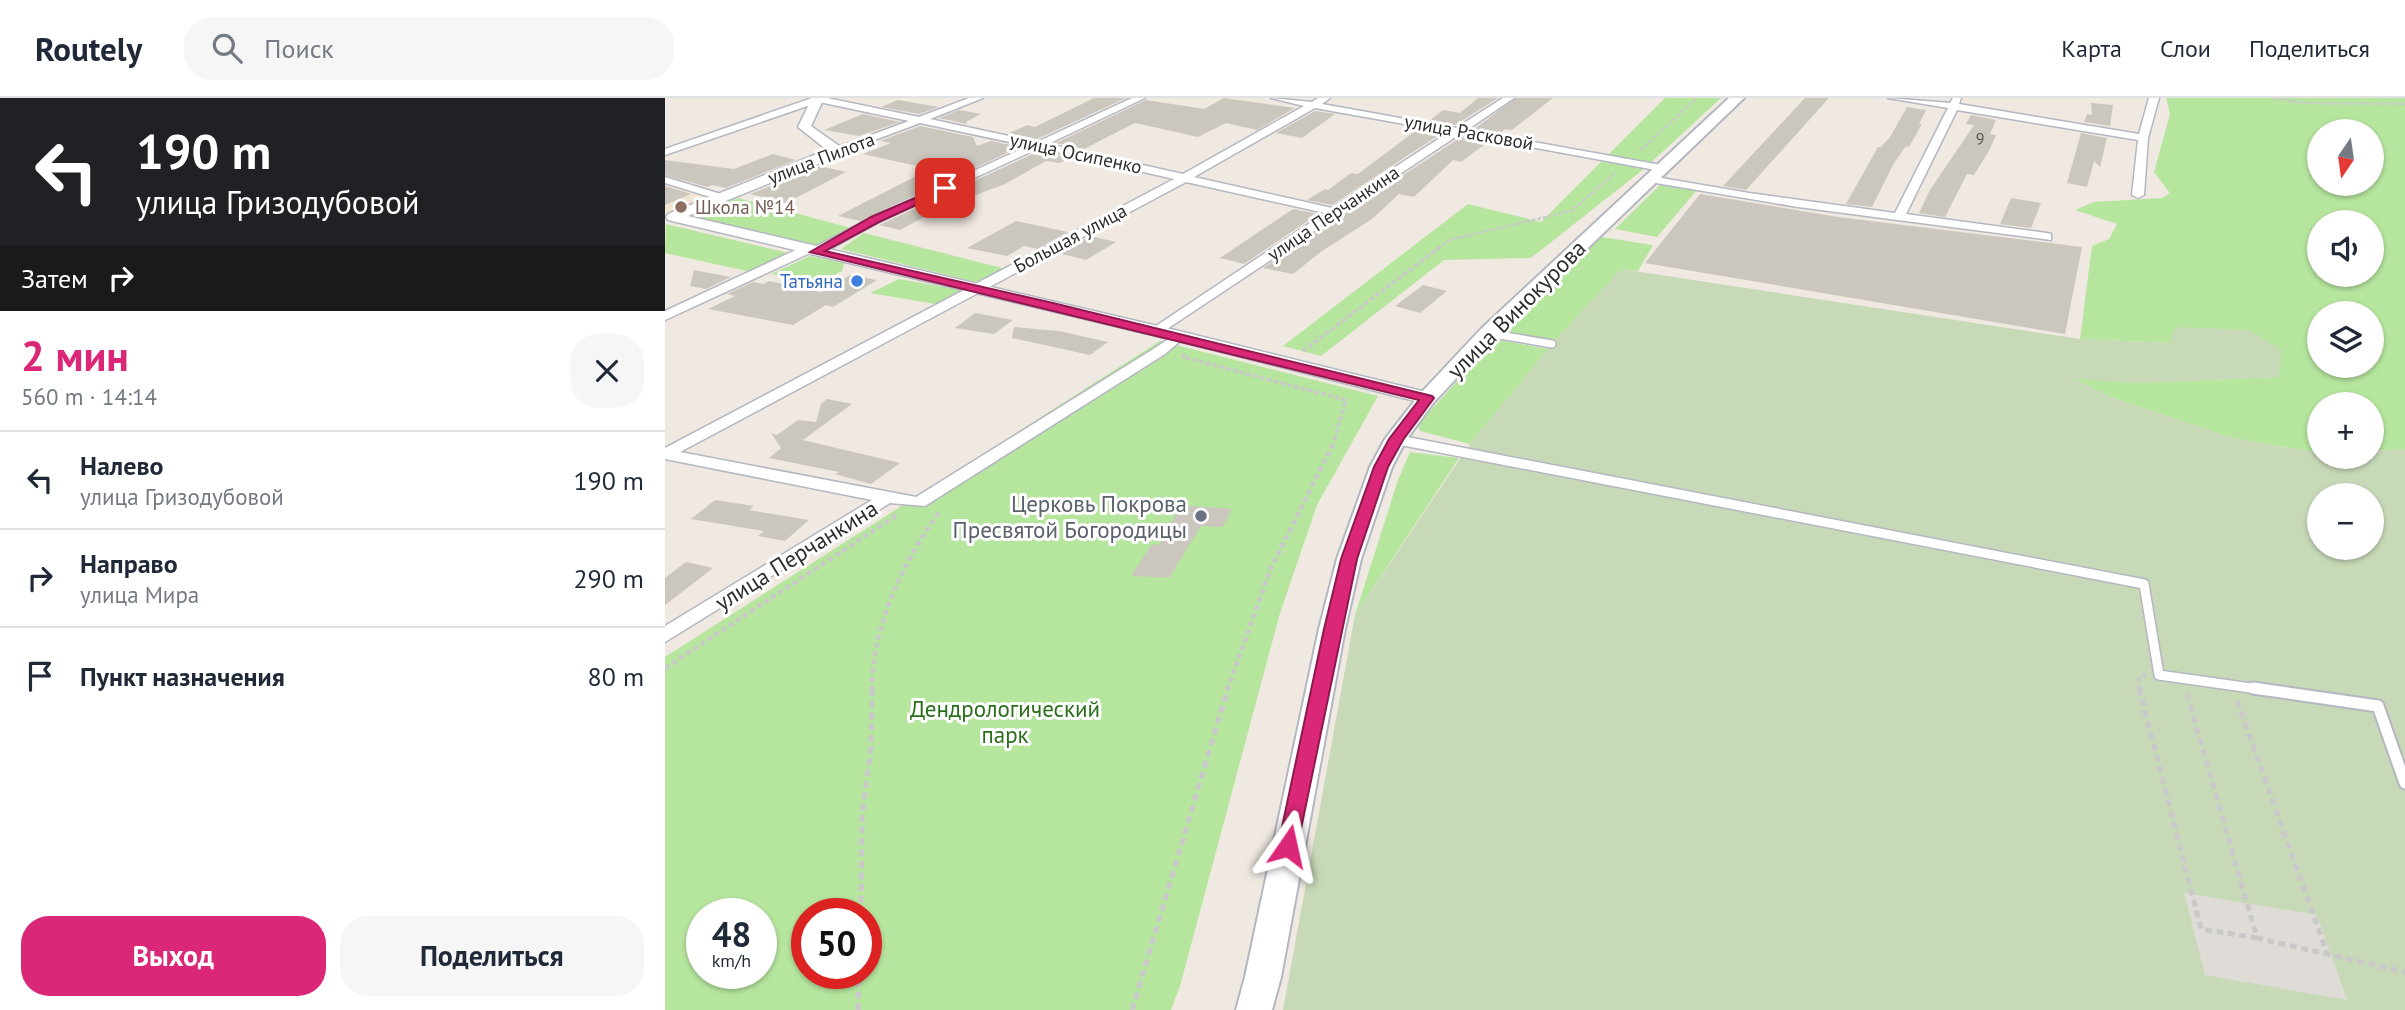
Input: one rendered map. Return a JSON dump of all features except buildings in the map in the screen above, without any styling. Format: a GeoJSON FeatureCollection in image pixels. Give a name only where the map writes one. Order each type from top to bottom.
{"type":"FeatureCollection","features":[{"type":"Feature","properties":{"kind":"main road","name":"улица Винокурова"},"geometry":{"type":"LineString","coordinates":[[1254,1010],[1346,571],[1370,496],[1396,439],[1427,398],[1489,333],[1736,98]]}},
{"type":"Feature","properties":{"kind":"street","name":"улица Осипенко"},"geometry":{"type":"LineString","coordinates":[[818,98],[1186,177],[1334,212]]}},
{"type":"Feature","properties":{"kind":"street"},"geometry":{"type":"LineString","coordinates":[[818,98],[804,127],[837,151]]}},
{"type":"Feature","properties":{"kind":"street"},"geometry":{"type":"LineString","coordinates":[[665,152],[818,98]]}},
{"type":"Feature","properties":{"kind":"street","name":"улица Пилота"},"geometry":{"type":"LineString","coordinates":[[669,218],[978,98]]}},
{"type":"Feature","properties":{"kind":"street"},"geometry":{"type":"LineString","coordinates":[[665,316],[1140,98]]}},
{"type":"Feature","properties":{"kind":"street","name":"улица Расковой"},"geometry":{"type":"LineString","coordinates":[[1276,98],[1628,162],[1655,174],[1742,197],[1900,215],[2047,237]]}},
{"type":"Feature","properties":{"kind":"street","name":"Большая улица"},"geometry":{"type":"LineString","coordinates":[[665,454],[1186,177],[1325,98]]}},
{"type":"Feature","properties":{"kind":"street","name":"улица Перчанкина"},"geometry":{"type":"LineString","coordinates":[[1158,331],[1509,98]]}},
{"type":"Feature","properties":{"kind":"street"},"geometry":{"type":"LineString","coordinates":[[1893,98],[1955,103],[2143,138]]}},
{"type":"Feature","properties":{"kind":"street"},"geometry":{"type":"LineString","coordinates":[[2138,195],[2143,138],[2154,98]]}},
{"type":"Feature","properties":{"kind":"street"},"geometry":{"type":"LineString","coordinates":[[1900,215],[1955,103]]}},
{"type":"Feature","properties":{"kind":"street"},"geometry":{"type":"LineString","coordinates":[[665,180],[720,197]]}},
{"type":"Feature","properties":{"kind":"street"},"geometry":{"type":"LineString","coordinates":[[669,218],[1158,331],[1427,398]]}},
{"type":"Feature","properties":{"kind":"street"},"geometry":{"type":"LineString","coordinates":[[919,502],[1184,338]]}},
{"type":"Feature","properties":{"kind":"street"},"geometry":{"type":"LineString","coordinates":[[665,454],[887,498]]}},
{"type":"Feature","properties":{"kind":"street","name":"улица Перчанкина"},"geometry":{"type":"LineString","coordinates":[[665,635],[887,498],[919,502]]}},
{"type":"Feature","properties":{"kind":"lane"},"geometry":{"type":"LineString","coordinates":[[1489,333],[1552,344]]}},
{"type":"Feature","properties":{"kind":"lane"},"geometry":{"type":"LineString","coordinates":[[1396,439],[2144,584],[2159,676],[2378,706],[2405,783]]}},
{"type":"Feature","properties":{"kind":"path"},"geometry":{"type":"LineString","coordinates":[[1265,378],[1449,240],[1571,211],[1697,98]]}},
{"type":"Feature","properties":{"kind":"path"},"geometry":{"type":"LineString","coordinates":[[2272,98],[2303,103],[2405,104]]}},
{"type":"Feature","properties":{"kind":"path"},"geometry":{"type":"LineString","coordinates":[[1132,1010],[1221,708],[1271,568],[1332,449],[1346,400],[1183,357],[1184,338]]}},
{"type":"Feature","properties":{"kind":"path"},"geometry":{"type":"LineString","coordinates":[[665,668],[919,502]]}},
{"type":"Feature","properties":{"kind":"path"},"geometry":{"type":"LineString","coordinates":[[861,898],[862,816],[871,748],[872,659],[893,596],[918,541],[944,505]]}},
{"type":"Feature","properties":{"kind":"path"},"geometry":{"type":"LineString","coordinates":[[2159,676],[2139,676],[2139,693],[2201,929],[2256,938],[2405,972]]}},
{"type":"Feature","properties":{"kind":"path"},"geometry":{"type":"LineString","coordinates":[[2183,680],[2256,938]]}},
{"type":"Feature","properties":{"kind":"path"},"geometry":{"type":"LineString","coordinates":[[2230,687],[2243,714],[2327,954]]}},
{"type":"Feature","properties":{"kind":"path"},"geometry":{"type":"LineString","coordinates":[[858,1010],[859,989]]}},
{"type":"Feature","properties":{"kind":"shaded area","name":"Школа №14"},"geometry":{"type":"Polygon","coordinates":[[[665,180],[720,197],[665,220],[665,180]]]}},
{"type":"Feature","properties":{"kind":"shaded area"},"geometry":{"type":"Polygon","coordinates":[[[2184,893],[2317,915],[2347,1000],[2205,975],[2184,893]]]}},
{"type":"Feature","properties":{"kind":"green space"},"geometry":{"type":"Polygon","coordinates":[[[1665,98],[1721,98],[1645,168],[1531,258],[1444,260],[1321,356],[1283,346],[1468,204],[1541,222],[1665,98]]]}},
{"type":"Feature","properties":{"kind":"green space"},"geometry":{"type":"Polygon","coordinates":[[[2166,98],[2405,98],[2405,449],[2384,450],[2384,392],[2307,392],[2307,451],[2232,438],[2108,396],[2072,378],[2139,383],[2278,377],[2170,343],[2080,339],[2092,246],[2109,239],[2117,224],[2075,210],[2094,202],[2162,198],[2170,193],[2154,172],[2170,114],[2166,98]]]}},
{"type":"Feature","properties":{"kind":"green space"},"geometry":{"type":"Polygon","coordinates":[[[1660,185],[1696,191],[1657,237],[1615,229],[1660,185]]]}},
{"type":"Feature","properties":{"kind":"green space"},"geometry":{"type":"Polygon","coordinates":[[[738,198],[851,228],[817,245],[701,218],[698,213],[738,198]]]}},
{"type":"Feature","properties":{"kind":"green space"},"geometry":{"type":"Polygon","coordinates":[[[666,224],[792,254],[762,268],[747,271],[665,253],[666,224]]]}},
{"type":"Feature","properties":{"kind":"green space"},"geometry":{"type":"Polygon","coordinates":[[[864,233],[1002,268],[982,281],[972,281],[841,249],[864,233]]]}},
{"type":"Feature","properties":{"kind":"green space"},"geometry":{"type":"Polygon","coordinates":[[[1601,237],[1653,245],[1638,271],[1621,269],[1555,341],[1503,331],[1601,237]]]}},
{"type":"Feature","properties":{"kind":"green space"},"geometry":{"type":"Polygon","coordinates":[[[810,256],[844,263],[842,271],[820,282],[771,274],[810,256]]]}},
{"type":"Feature","properties":{"kind":"green space"},"geometry":{"type":"Polygon","coordinates":[[[1621,269],[2080,339],[2170,343],[2175,327],[2249,330],[2281,350],[2279,377],[2139,383],[2074,379],[2108,396],[2232,438],[2307,451],[2307,469],[2384,469],[2384,450],[2405,449],[2405,1010],[1283,1010],[1355,615],[1470,444],[1552,344],[1621,269]]]}},
{"type":"Feature","properties":{"kind":"green space"},"geometry":{"type":"Polygon","coordinates":[[[899,279],[960,290],[960,294],[941,305],[870,293],[899,279]]]}},
{"type":"Feature","properties":{"kind":"green space"},"geometry":{"type":"Polygon","coordinates":[[[1494,339],[1548,349],[1470,444],[1420,431],[1418,425],[1494,339]]]}},
{"type":"Feature","properties":{"kind":"green space","name":"Дендрологический парк"},"geometry":{"type":"Polygon","coordinates":[[[1160,341],[1378,396],[1317,505],[1280,613],[1180,986],[1171,1010],[665,1010],[665,657],[1160,341]]]}},
{"type":"Feature","properties":{"kind":"green space"},"geometry":{"type":"Polygon","coordinates":[[[1410,452],[1459,458],[1355,615],[1398,480],[1410,452]]]}},
{"type":"Feature","properties":{"kind":"place","name":"Школа №14"},"geometry":{"type":"Point","coordinates":[681,207]}},
{"type":"Feature","properties":{"kind":"place","name":"Татьяна"},"geometry":{"type":"Point","coordinates":[857,281]}},
{"type":"Feature","properties":{"kind":"place","name":"Церковь Покрова Пресвятой Богородицы"},"geometry":{"type":"Point","coordinates":[1201,516]}},
{"type":"Feature","properties":{"kind":"route"},"geometry":{"type":"LineString","coordinates":[[945,188],[875,220],[815,252],[1179,336],[1427,398],[1396,439],[1381,467],[1349,559],[1288,846]]}}]}
